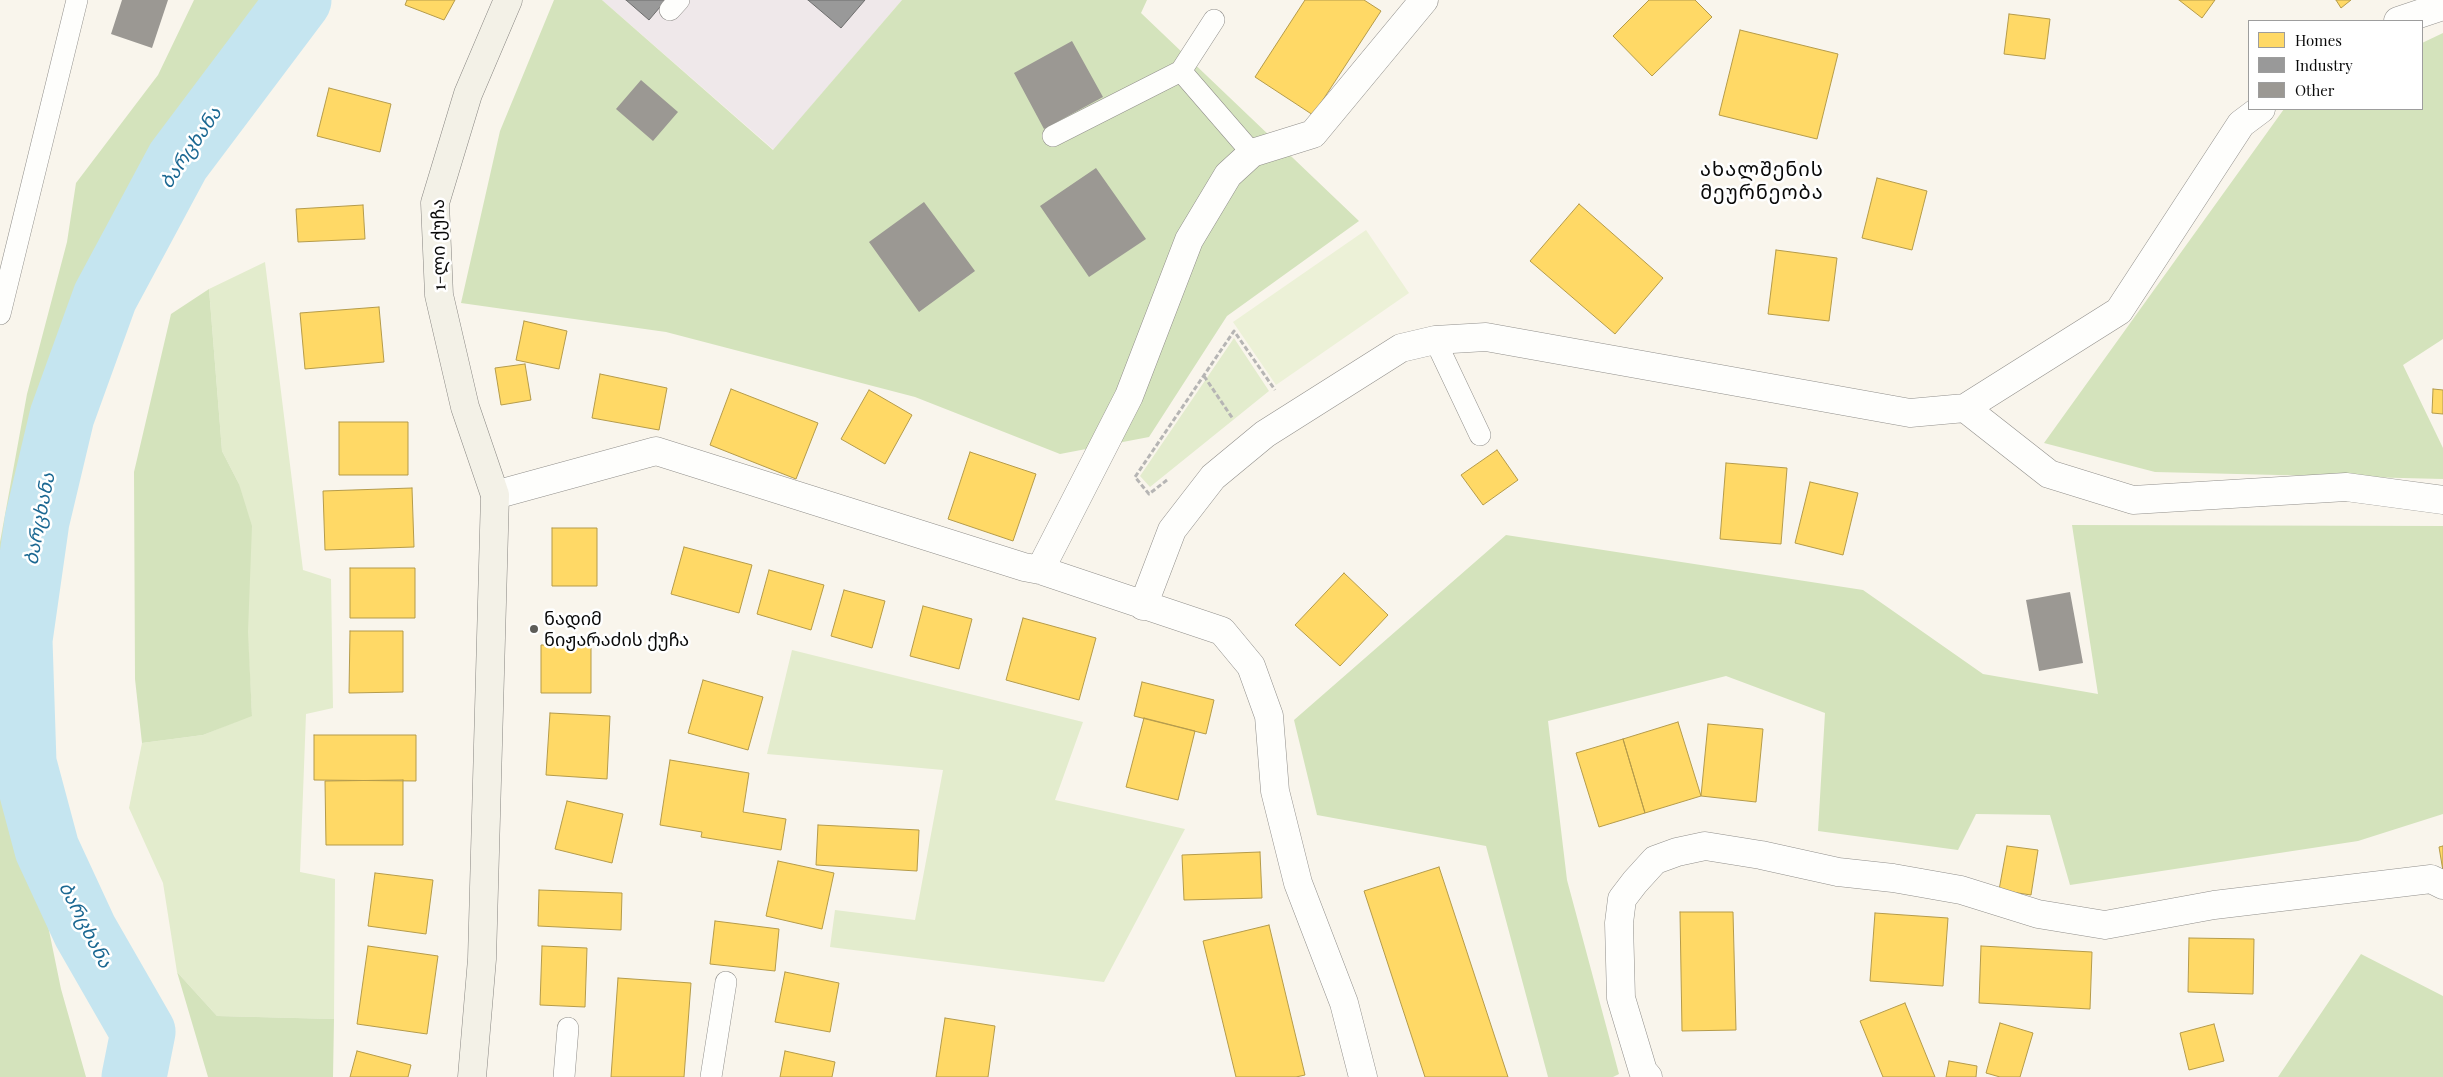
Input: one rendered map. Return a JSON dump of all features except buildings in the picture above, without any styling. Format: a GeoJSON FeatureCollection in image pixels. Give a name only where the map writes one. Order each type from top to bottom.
{"type":"FeatureCollection","features":[{"type":"Feature","properties":{"kind":"main road","name":"1-ლი ქუჩა"},"geometry":{"type":"LineString","coordinates":[[496,495],[465,407],[439,295],[435,203],[468,94],[508,0]]}},
{"type":"Feature","properties":{"kind":"main road"},"geometry":{"type":"LineString","coordinates":[[472,1077],[482,959],[496,495]]}},
{"type":"Feature","properties":{"kind":"street"},"geometry":{"type":"LineString","coordinates":[[1040,570],[1128,396],[1189,240],[1228,175],[1252,154],[1313,134],[1424,0]]}},
{"type":"Feature","properties":{"kind":"street"},"geometry":{"type":"LineString","coordinates":[[2401,20],[2443,6]]}},
{"type":"Feature","properties":{"kind":"street"},"geometry":{"type":"LineString","coordinates":[[1143,606],[1172,530],[1213,477],[1265,434],[1401,348],[1435,340],[1486,337],[1910,413],[1965,408],[2120,311],[2241,124],[2260,110]]}},
{"type":"Feature","properties":{"kind":"street"},"geometry":{"type":"LineString","coordinates":[[1965,408],[2049,474],[2133,500],[2346,488],[2443,500]]}},
{"type":"Feature","properties":{"kind":"street"},"geometry":{"type":"LineString","coordinates":[[496,495],[656,451],[1014,564],[1040,570],[1222,631],[1251,666],[1269,716],[1275,791],[1298,882],[1344,1003],[1363,1077]]}},
{"type":"Feature","properties":{"kind":"street"},"geometry":{"type":"LineString","coordinates":[[1648,1077],[1643,1071],[1621,998],[1618,923],[1622,899],[1635,882],[1655,860],[1677,852],[1705,846],[1761,854],[1838,872],[1893,878],[1961,890],[2038,914],[2105,925],[2214,905],[2431,879],[2443,885]]}},
{"type":"Feature","properties":{"kind":"lane"},"geometry":{"type":"LineString","coordinates":[[0,314],[77,0]]}},
{"type":"Feature","properties":{"kind":"lane"},"geometry":{"type":"LineString","coordinates":[[1053,136],[1181,72],[1214,20]]}},
{"type":"Feature","properties":{"kind":"lane"},"geometry":{"type":"LineString","coordinates":[[1181,72],[1252,154]]}},
{"type":"Feature","properties":{"kind":"lane"},"geometry":{"type":"LineString","coordinates":[[1435,340],[1480,435]]}},
{"type":"Feature","properties":{"kind":"lane"},"geometry":{"type":"LineString","coordinates":[[711,1077],[726,982]]}},
{"type":"Feature","properties":{"kind":"lane"},"geometry":{"type":"LineString","coordinates":[[564,1077],[568,1028]]}},
{"type":"Feature","properties":{"kind":"path"},"geometry":{"type":"LineString","coordinates":[[1149,494],[1135,477],[1234,331],[1278,395]]}},
{"type":"Feature","properties":{"kind":"path"},"geometry":{"type":"LineString","coordinates":[[1204,376],[1237,424]]}},
{"type":"Feature","properties":{"kind":"shaded area"},"geometry":{"type":"Polygon","coordinates":[[[602,0],[902,0],[774,150],[602,0]]]}},
{"type":"Feature","properties":{"kind":"green space"},"geometry":{"type":"Polygon","coordinates":[[[194,0],[267,0],[85,287],[42,462],[7,649],[0,643],[0,542],[27,394],[67,242],[76,183],[158,75],[194,0]]]}},
{"type":"Feature","properties":{"kind":"green space"},"geometry":{"type":"Polygon","coordinates":[[[554,0],[602,0],[773,150],[902,0],[1147,0],[1141,13],[1359,221],[1227,316],[1149,437],[1060,454],[915,397],[666,332],[461,303],[500,131],[554,0]]]}},
{"type":"Feature","properties":{"kind":"green space"},"geometry":{"type":"Polygon","coordinates":[[[2443,33],[2443,339],[2403,365],[2443,448],[2443,479],[2155,472],[2044,443],[2283,110],[2423,110],[2423,43],[2443,33]]]}},
{"type":"Feature","properties":{"kind":"green space"},"geometry":{"type":"Polygon","coordinates":[[[1366,230],[1409,293],[1276,385],[1233,322],[1366,230]]]}},
{"type":"Feature","properties":{"kind":"green space"},"geometry":{"type":"Polygon","coordinates":[[[265,262],[303,570],[331,579],[333,708],[306,714],[300,872],[335,879],[334,1019],[217,1016],[177,972],[163,883],[129,808],[142,743],[203,735],[252,715],[239,484],[222,451],[209,289],[265,262]]]}},
{"type":"Feature","properties":{"kind":"green space"},"geometry":{"type":"Polygon","coordinates":[[[209,289],[222,451],[239,484],[252,526],[248,632],[252,716],[203,735],[142,743],[135,679],[134,472],[171,314],[209,289]]]}},
{"type":"Feature","properties":{"kind":"green space"},"geometry":{"type":"Polygon","coordinates":[[[1234,338],[1269,391],[1150,487],[1140,476],[1234,338]]]}},
{"type":"Feature","properties":{"kind":"green space"},"geometry":{"type":"Polygon","coordinates":[[[2072,525],[2443,526],[2443,814],[2358,841],[2070,885],[2050,815],[1976,814],[1958,850],[1818,831],[1825,713],[1726,676],[1548,721],[1567,880],[1619,1074],[1613,1077],[1548,1077],[1486,846],[1317,815],[1294,720],[1506,535],[1863,590],[1983,674],[2098,694],[2072,525]]]}},
{"type":"Feature","properties":{"kind":"green space"},"geometry":{"type":"Polygon","coordinates":[[[792,650],[1083,722],[1055,800],[1185,829],[1104,982],[830,947],[835,910],[915,920],[943,770],[767,754],[792,650]]]}},
{"type":"Feature","properties":{"kind":"green space"},"geometry":{"type":"Polygon","coordinates":[[[18,791],[61,989],[86,1077],[0,1077],[0,793],[18,791]]]}},
{"type":"Feature","properties":{"kind":"green space"},"geometry":{"type":"Polygon","coordinates":[[[2361,954],[2443,996],[2443,1077],[2278,1077],[2361,954]]]}},
{"type":"Feature","properties":{"kind":"green space"},"geometry":{"type":"Polygon","coordinates":[[[177,972],[217,1016],[334,1019],[333,1077],[208,1077],[177,972]]]}},
{"type":"Feature","properties":{"kind":"waterway","name":"ბარცხანა"},"geometry":{"type":"LineString","coordinates":[[134,1077],[143,1032],[85,931],[47,849],[24,763],[20,640],[37,521],[62,416],[105,297],[178,161],[299,0]]}},
{"type":"Feature","properties":{"kind":"place","name":"ნადიმ ნიჟარაძის ქუჩა"},"geometry":{"type":"Point","coordinates":[534,629]}},
{"type":"Feature","properties":{"kind":"district","name":"ახალშენის მეურნეობა"},"geometry":{"type":"Point","coordinates":[1762,182]}}]}
